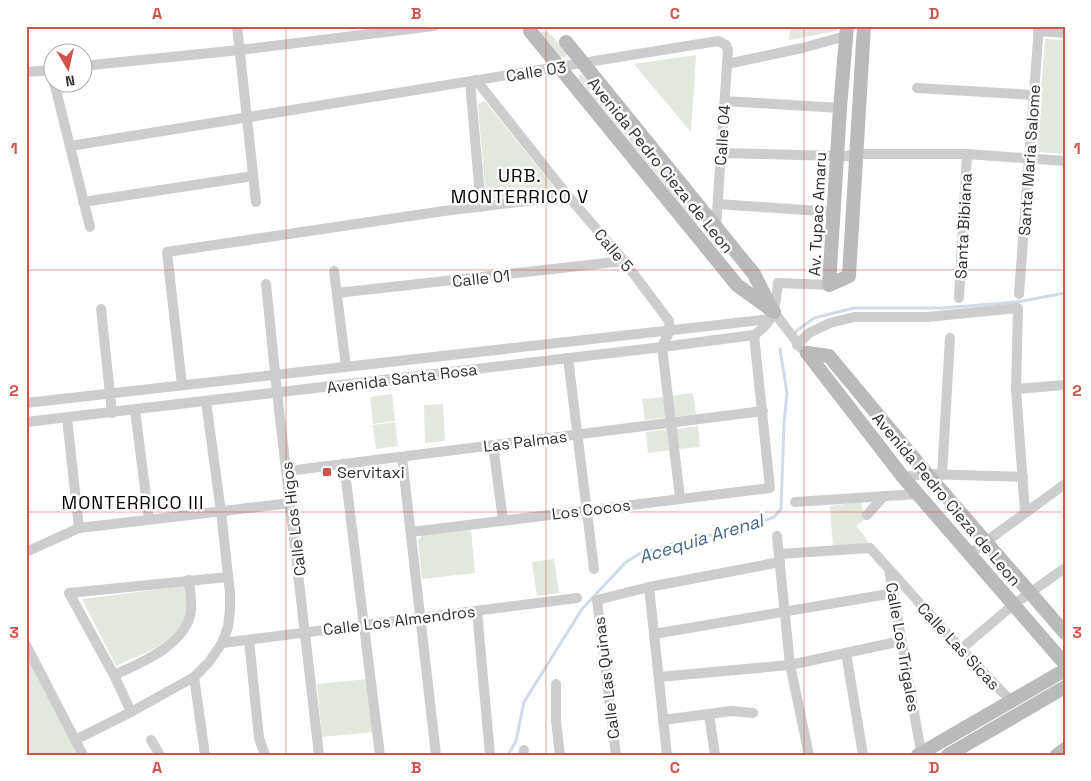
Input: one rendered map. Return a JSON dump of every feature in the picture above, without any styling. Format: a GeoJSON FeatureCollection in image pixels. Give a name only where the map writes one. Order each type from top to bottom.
{"type":"FeatureCollection","features":[{"type":"Feature","properties":{"kind":"street"},"geometry":{"type":"LineString","coordinates":[[237,26],[256,202]]}},
{"type":"Feature","properties":{"kind":"street"},"geometry":{"type":"LineString","coordinates":[[92,65],[240,50],[434,26]]}},
{"type":"Feature","properties":{"kind":"street","name":"Av. Tupac Amaru"},"geometry":{"type":"LineString","coordinates":[[847,31],[840,108],[829,285],[849,276],[864,26]]}},
{"type":"Feature","properties":{"kind":"street"},"geometry":{"type":"LineString","coordinates":[[1038,29],[1065,33]]}},
{"type":"Feature","properties":{"kind":"street","name":"Santa Maria Salome"},"geometry":{"type":"LineString","coordinates":[[1019,294],[1038,29]]}},
{"type":"Feature","properties":{"kind":"street","name":"Avenida Pedro Cieza de Leon"},"geometry":{"type":"LineString","coordinates":[[530,31],[737,285],[772,316],[796,342],[903,477],[1063,661]]}},
{"type":"Feature","properties":{"kind":"street"},"geometry":{"type":"LineString","coordinates":[[727,64],[802,48],[847,31]]}},
{"type":"Feature","properties":{"kind":"street","name":"Calle 03"},"geometry":{"type":"LineString","coordinates":[[70,146],[715,41],[725,44]]}},
{"type":"Feature","properties":{"kind":"street","name":"Avenida Pedro Cieza de Leon"},"geometry":{"type":"LineString","coordinates":[[566,42],[754,274],[772,316]]}},
{"type":"Feature","properties":{"kind":"street","name":"Calle 04"},"geometry":{"type":"LineString","coordinates":[[716,227],[728,50],[725,44]]}},
{"type":"Feature","properties":{"kind":"street"},"geometry":{"type":"LineString","coordinates":[[26,72],[42,72]]}},
{"type":"Feature","properties":{"kind":"street"},"geometry":{"type":"LineString","coordinates":[[473,81],[481,207]]}},
{"type":"Feature","properties":{"kind":"street","name":"Calle 5"},"geometry":{"type":"LineString","coordinates":[[473,81],[624,261],[669,321],[670,330]]}},
{"type":"Feature","properties":{"kind":"street"},"geometry":{"type":"LineString","coordinates":[[917,88],[1034,95]]}},
{"type":"Feature","properties":{"kind":"street"},"geometry":{"type":"LineString","coordinates":[[56,92],[90,228]]}},
{"type":"Feature","properties":{"kind":"street"},"geometry":{"type":"LineString","coordinates":[[725,101],[840,108]]}},
{"type":"Feature","properties":{"kind":"street"},"geometry":{"type":"LineString","coordinates":[[721,153],[837,156],[857,154],[968,154],[1065,160]]}},
{"type":"Feature","properties":{"kind":"street","name":"Santa Bibiana"},"geometry":{"type":"LineString","coordinates":[[959,298],[968,154]]}},
{"type":"Feature","properties":{"kind":"street"},"geometry":{"type":"LineString","coordinates":[[83,202],[253,176]]}},
{"type":"Feature","properties":{"kind":"street"},"geometry":{"type":"LineString","coordinates":[[182,385],[167,252],[444,211],[568,196]]}},
{"type":"Feature","properties":{"kind":"street"},"geometry":{"type":"LineString","coordinates":[[718,204],[834,212]]}},
{"type":"Feature","properties":{"kind":"street","name":"Calle 01"},"geometry":{"type":"LineString","coordinates":[[337,294],[624,261]]}},
{"type":"Feature","properties":{"kind":"street"},"geometry":{"type":"LineString","coordinates":[[334,271],[346,367]]}},
{"type":"Feature","properties":{"kind":"street"},"geometry":{"type":"LineString","coordinates":[[763,411],[754,335],[765,328],[772,316],[778,283],[829,285]]}},
{"type":"Feature","properties":{"kind":"street","name":"Calle Los Higos"},"geometry":{"type":"LineString","coordinates":[[266,284],[320,755]]}},
{"type":"Feature","properties":{"kind":"street"},"geometry":{"type":"LineString","coordinates":[[796,342],[830,322],[854,317],[927,317],[1018,308],[1016,389],[1025,512]]}},
{"type":"Feature","properties":{"kind":"street"},"geometry":{"type":"LineString","coordinates":[[101,309],[112,413]]}},
{"type":"Feature","properties":{"kind":"street","name":"Avenida Santa Rosa"},"geometry":{"type":"LineString","coordinates":[[26,403],[670,330],[772,316]]}},
{"type":"Feature","properties":{"kind":"street"},"geometry":{"type":"LineString","coordinates":[[670,330],[662,347],[680,498]]}},
{"type":"Feature","properties":{"kind":"street","name":"Avenida Santa Rosa"},"geometry":{"type":"LineString","coordinates":[[26,422],[754,335]]}},
{"type":"Feature","properties":{"kind":"street"},"geometry":{"type":"LineString","coordinates":[[942,475],[950,338]]}},
{"type":"Feature","properties":{"kind":"street","name":"Avenida Pedro Cieza de Leon"},"geometry":{"type":"LineString","coordinates":[[796,342],[829,356],[927,474],[1065,633]]}},
{"type":"Feature","properties":{"kind":"street"},"geometry":{"type":"LineString","coordinates":[[568,358],[594,569]]}},
{"type":"Feature","properties":{"kind":"street"},"geometry":{"type":"LineString","coordinates":[[1016,389],[1065,385]]}},
{"type":"Feature","properties":{"kind":"street"},"geometry":{"type":"LineString","coordinates":[[75,740],[194,677],[210,662],[222,643],[228,627],[230,610],[228,577],[206,401]]}},
{"type":"Feature","properties":{"kind":"street"},"geometry":{"type":"LineString","coordinates":[[135,410],[148,520]]}},
{"type":"Feature","properties":{"kind":"street","name":"Las Palmas"},"geometry":{"type":"LineString","coordinates":[[288,471],[763,411]]}},
{"type":"Feature","properties":{"kind":"street","name":"Los Cocos"},"geometry":{"type":"LineString","coordinates":[[411,532],[770,488],[763,411]]}},
{"type":"Feature","properties":{"kind":"street"},"geometry":{"type":"LineString","coordinates":[[67,418],[79,528]]}},
{"type":"Feature","properties":{"kind":"street"},"geometry":{"type":"LineString","coordinates":[[493,445],[503,520]]}},
{"type":"Feature","properties":{"kind":"street"},"geometry":{"type":"LineString","coordinates":[[402,457],[436,755]]}},
{"type":"Feature","properties":{"kind":"street"},"geometry":{"type":"LineString","coordinates":[[344,464],[380,755]]}},
{"type":"Feature","properties":{"kind":"street"},"geometry":{"type":"LineString","coordinates":[[903,477],[927,474],[1022,477]]}},
{"type":"Feature","properties":{"kind":"street"},"geometry":{"type":"LineString","coordinates":[[969,554],[1065,484]]}},
{"type":"Feature","properties":{"kind":"street"},"geometry":{"type":"LineString","coordinates":[[795,502],[918,494]]}},
{"type":"Feature","properties":{"kind":"street"},"geometry":{"type":"LineString","coordinates":[[867,515],[884,496]]}},
{"type":"Feature","properties":{"kind":"street"},"geometry":{"type":"LineString","coordinates":[[26,552],[79,528],[291,504]]}},
{"type":"Feature","properties":{"kind":"street"},"geometry":{"type":"LineString","coordinates":[[777,536],[790,665],[808,755]]}},
{"type":"Feature","properties":{"kind":"street","name":"Calle Los Trigales"},"geometry":{"type":"LineString","coordinates":[[779,558],[870,548],[888,568],[894,593],[920,754]]}},
{"type":"Feature","properties":{"kind":"street"},"geometry":{"type":"LineString","coordinates":[[667,755],[649,587],[779,558]]}},
{"type":"Feature","properties":{"kind":"street","name":"Calle Las Sicas"},"geometry":{"type":"LineString","coordinates":[[888,568],[1010,701]]}},
{"type":"Feature","properties":{"kind":"street"},"geometry":{"type":"LineString","coordinates":[[961,649],[1013,605],[1065,568]]}},
{"type":"Feature","properties":{"kind":"street"},"geometry":{"type":"LineString","coordinates":[[131,712],[114,675],[69,593],[228,577]]}},
{"type":"Feature","properties":{"kind":"street"},"geometry":{"type":"LineString","coordinates":[[114,675],[170,646],[178,639],[185,629],[191,611],[189,580]]}},
{"type":"Feature","properties":{"kind":"street","name":"Calle Las Quinas"},"geometry":{"type":"LineString","coordinates":[[616,755],[597,600],[649,587]]}},
{"type":"Feature","properties":{"kind":"street"},"geometry":{"type":"LineString","coordinates":[[654,634],[894,593]]}},
{"type":"Feature","properties":{"kind":"street","name":"Calle Los Almendros"},"geometry":{"type":"LineString","coordinates":[[222,643],[576,598]]}},
{"type":"Feature","properties":{"kind":"street"},"geometry":{"type":"LineString","coordinates":[[477,611],[490,755]]}},
{"type":"Feature","properties":{"kind":"street"},"geometry":{"type":"LineString","coordinates":[[249,640],[259,738],[264,755]]}},
{"type":"Feature","properties":{"kind":"street"},"geometry":{"type":"LineString","coordinates":[[659,678],[790,665],[901,641]]}},
{"type":"Feature","properties":{"kind":"street"},"geometry":{"type":"LineString","coordinates":[[26,645],[83,755]]}},
{"type":"Feature","properties":{"kind":"street"},"geometry":{"type":"LineString","coordinates":[[846,653],[863,755]]}},
{"type":"Feature","properties":{"kind":"street"},"geometry":{"type":"LineString","coordinates":[[920,754],[1010,701],[1063,661]]}},
{"type":"Feature","properties":{"kind":"street"},"geometry":{"type":"LineString","coordinates":[[194,677],[205,755]]}},
{"type":"Feature","properties":{"kind":"street"},"geometry":{"type":"LineString","coordinates":[[556,684],[556,721],[560,755]]}},
{"type":"Feature","properties":{"kind":"street"},"geometry":{"type":"LineString","coordinates":[[948,755],[1065,687]]}},
{"type":"Feature","properties":{"kind":"street"},"geometry":{"type":"LineString","coordinates":[[663,720],[731,711],[753,713]]}},
{"type":"Feature","properties":{"kind":"street"},"geometry":{"type":"LineString","coordinates":[[709,714],[715,755]]}},
{"type":"Feature","properties":{"kind":"street"},"geometry":{"type":"LineString","coordinates":[[152,740],[160,755]]}},
{"type":"Feature","properties":{"kind":"street"},"geometry":{"type":"LineString","coordinates":[[1057,755],[1065,749]]}},
{"type":"Feature","properties":{"kind":"shaded area"},"geometry":{"type":"Polygon","coordinates":[[[791,26],[837,26],[837,31],[789,40],[791,26]]]}},
{"type":"Feature","properties":{"kind":"shaded area"},"geometry":{"type":"Polygon","coordinates":[[[547,31],[567,52],[566,57],[560,57],[538,33],[547,31]]]}},
{"type":"Feature","properties":{"kind":"shaded area"},"geometry":{"type":"Polygon","coordinates":[[[1045,39],[1065,40],[1065,154],[1036,152],[1045,39]]]}},
{"type":"Feature","properties":{"kind":"shaded area"},"geometry":{"type":"Polygon","coordinates":[[[696,55],[691,132],[634,64],[696,55]]]}},
{"type":"Feature","properties":{"kind":"shaded area"},"geometry":{"type":"Polygon","coordinates":[[[584,73],[699,214],[698,217],[693,219],[691,217],[579,79],[579,75],[584,73]]]}},
{"type":"Feature","properties":{"kind":"shaded area"},"geometry":{"type":"Polygon","coordinates":[[[485,101],[553,186],[552,192],[486,200],[478,104],[485,101]]]}},
{"type":"Feature","properties":{"kind":"shaded area"},"geometry":{"type":"Polygon","coordinates":[[[693,393],[696,414],[674,417],[671,396],[693,393]]]}},
{"type":"Feature","properties":{"kind":"shaded area"},"geometry":{"type":"Polygon","coordinates":[[[392,394],[395,421],[373,424],[370,397],[392,394]]]}},
{"type":"Feature","properties":{"kind":"shaded area"},"geometry":{"type":"Polygon","coordinates":[[[665,397],[668,417],[645,420],[642,399],[665,397]]]}},
{"type":"Feature","properties":{"kind":"shaded area"},"geometry":{"type":"Polygon","coordinates":[[[443,404],[445,441],[425,443],[424,405],[443,404]]]}},
{"type":"Feature","properties":{"kind":"shaded area"},"geometry":{"type":"Polygon","coordinates":[[[395,422],[398,446],[376,449],[373,425],[395,422]]]}},
{"type":"Feature","properties":{"kind":"shaded area"},"geometry":{"type":"Polygon","coordinates":[[[698,426],[700,447],[678,449],[675,429],[698,426]]]}},
{"type":"Feature","properties":{"kind":"shaded area"},"geometry":{"type":"Polygon","coordinates":[[[669,429],[672,450],[648,453],[646,432],[669,429]]]}},
{"type":"Feature","properties":{"kind":"shaded area"},"geometry":{"type":"Polygon","coordinates":[[[861,502],[865,519],[856,526],[869,545],[833,548],[830,506],[861,502]]]}},
{"type":"Feature","properties":{"kind":"shaded area"},"geometry":{"type":"Polygon","coordinates":[[[471,530],[475,573],[422,579],[418,540],[423,535],[471,530]]]}},
{"type":"Feature","properties":{"kind":"shaded area"},"geometry":{"type":"Polygon","coordinates":[[[554,559],[559,593],[537,596],[532,562],[554,559]]]}},
{"type":"Feature","properties":{"kind":"shaded area"},"geometry":{"type":"Polygon","coordinates":[[[185,586],[186,613],[182,624],[175,633],[157,647],[116,666],[82,599],[185,586]]]}},
{"type":"Feature","properties":{"kind":"shaded area"},"geometry":{"type":"Polygon","coordinates":[[[26,654],[80,755],[26,755],[26,654]]]}},
{"type":"Feature","properties":{"kind":"shaded area"},"geometry":{"type":"Polygon","coordinates":[[[368,679],[374,732],[322,737],[317,684],[368,679]]]}},
{"type":"Feature","properties":{"kind":"waterway","name":"Acequia Arenal"},"geometry":{"type":"LineString","coordinates":[[794,333],[814,318],[854,308],[943,308],[1017,302],[1065,293]]}},
{"type":"Feature","properties":{"kind":"waterway","name":"Acequia Arenal"},"geometry":{"type":"LineString","coordinates":[[508,755],[516,741],[524,702],[582,609],[626,562],[639,554],[676,543],[744,528],[774,517],[781,509],[787,393],[780,349]]}},
{"type":"Feature","properties":{"kind":"place","name":"Servitaxi"},"geometry":{"type":"Point","coordinates":[327,472]}},
{"type":"Feature","properties":{"kind":"district","name":"URB. MONTERRICO V"},"geometry":{"type":"Point","coordinates":[520,186]}},
{"type":"Feature","properties":{"kind":"district","name":"MONTERRICO III"},"geometry":{"type":"Point","coordinates":[133,503]}}]}
